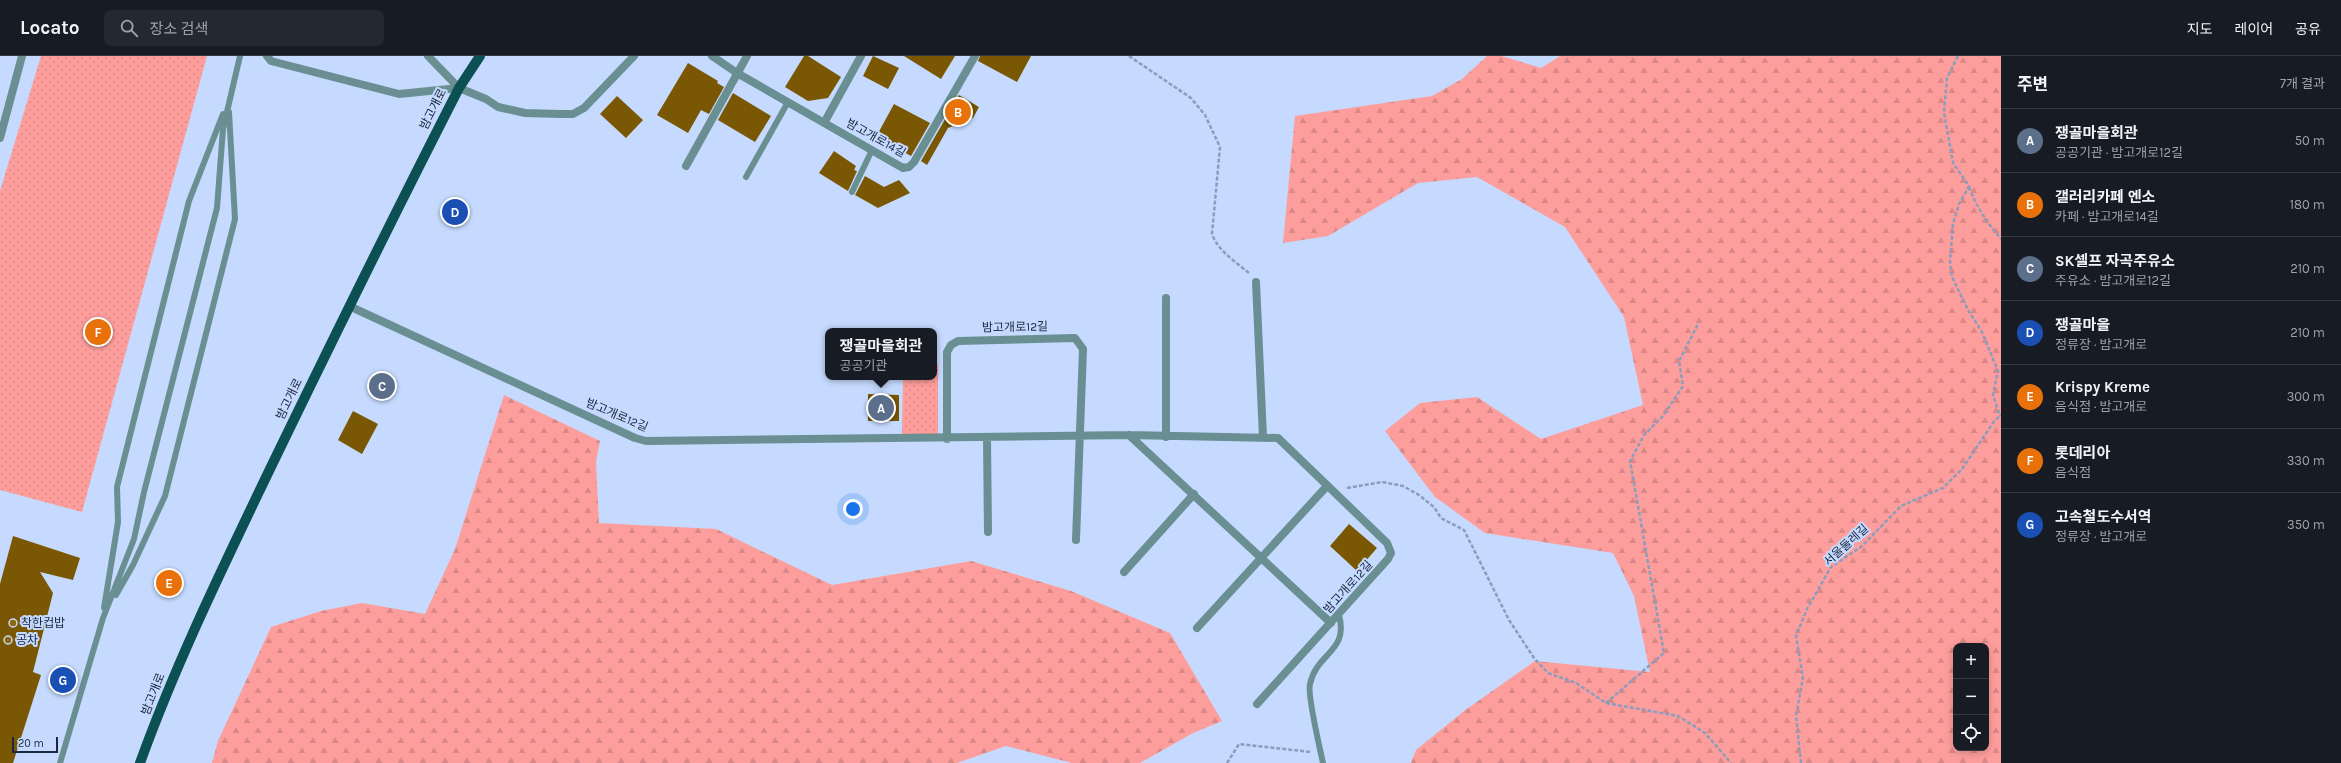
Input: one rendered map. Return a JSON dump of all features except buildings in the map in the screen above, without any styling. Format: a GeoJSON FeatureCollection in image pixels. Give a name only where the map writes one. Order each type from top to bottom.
{"type":"FeatureCollection","features":[{"type":"Feature","properties":{"kind":"main road","name":"밤고개로"},"geometry":{"type":"LineString","coordinates":[[140,763],[188,642],[349,306],[459,88],[480,56]]}},
{"type":"Feature","properties":{"kind":"street"},"geometry":{"type":"LineString","coordinates":[[0,138],[22,56]]}},
{"type":"Feature","properties":{"kind":"street"},"geometry":{"type":"LineString","coordinates":[[268,56],[271,61],[399,94],[459,88]]}},
{"type":"Feature","properties":{"kind":"street"},"geometry":{"type":"LineString","coordinates":[[428,56],[459,88],[486,99],[505,110],[573,114],[584,108],[634,56]]}},
{"type":"Feature","properties":{"kind":"street","name":"밤고개로14길"},"geometry":{"type":"LineString","coordinates":[[712,56],[737,73],[902,168],[909,167],[914,162],[975,56]]}},
{"type":"Feature","properties":{"kind":"street"},"geometry":{"type":"LineString","coordinates":[[686,166],[747,56]]}},
{"type":"Feature","properties":{"kind":"street"},"geometry":{"type":"LineString","coordinates":[[824,123],[861,56]]}},
{"type":"Feature","properties":{"kind":"street"},"geometry":{"type":"LineString","coordinates":[[1256,282],[1263,437]]}},
{"type":"Feature","properties":{"kind":"street"},"geometry":{"type":"LineString","coordinates":[[1166,298],[1166,437]]}},
{"type":"Feature","properties":{"kind":"street","name":"밤고개로12길"},"geometry":{"type":"LineString","coordinates":[[349,306],[635,438],[646,441],[1080,437],[1129,435],[1166,437],[1278,438],[1387,543],[1391,553],[1388,559],[1339,615],[1257,704]]}},
{"type":"Feature","properties":{"kind":"street","name":"밤고개로12길"},"geometry":{"type":"LineString","coordinates":[[947,438],[947,352],[951,345],[958,341],[1075,338],[1083,349],[1080,437]]}},
{"type":"Feature","properties":{"kind":"street"},"geometry":{"type":"LineString","coordinates":[[1129,435],[1331,623]]}},
{"type":"Feature","properties":{"kind":"street"},"geometry":{"type":"LineString","coordinates":[[1076,540],[1080,437]]}},
{"type":"Feature","properties":{"kind":"street"},"geometry":{"type":"LineString","coordinates":[[987,438],[988,532]]}},
{"type":"Feature","properties":{"kind":"street"},"geometry":{"type":"LineString","coordinates":[[1197,628],[1262,559],[1327,486]]}},
{"type":"Feature","properties":{"kind":"street"},"geometry":{"type":"LineString","coordinates":[[1124,572],[1194,494]]}},
{"type":"Feature","properties":{"kind":"lane"},"geometry":{"type":"LineString","coordinates":[[103,618],[118,522],[117,487],[189,201],[228,101],[240,56]]}},
{"type":"Feature","properties":{"kind":"lane"},"geometry":{"type":"LineString","coordinates":[[103,618],[133,565],[166,496],[235,220],[228,101]]}},
{"type":"Feature","properties":{"kind":"lane"},"geometry":{"type":"LineString","coordinates":[[60,763],[103,618],[134,539],[144,492],[217,208],[228,101]]}},
{"type":"Feature","properties":{"kind":"lane"},"geometry":{"type":"LineString","coordinates":[[746,177],[788,102]]}},
{"type":"Feature","properties":{"kind":"lane"},"geometry":{"type":"LineString","coordinates":[[852,192],[872,150]]}},
{"type":"Feature","properties":{"kind":"lane"},"geometry":{"type":"LineString","coordinates":[[1323,763],[1309,686],[1316,667],[1339,641],[1342,629],[1339,615]]}},
{"type":"Feature","properties":{"kind":"path"},"geometry":{"type":"LineString","coordinates":[[1129,56],[1191,98],[1205,115],[1221,153],[1212,234],[1215,243],[1220,249],[1251,274],[1256,282]]}},
{"type":"Feature","properties":{"kind":"path"},"geometry":{"type":"LineString","coordinates":[[1958,56],[1947,78],[1944,113],[1953,163],[1969,186],[1973,199],[1983,216],[2001,239]]}},
{"type":"Feature","properties":{"kind":"path"},"geometry":{"type":"LineString","coordinates":[[1969,186],[1959,204],[1953,224],[1950,262],[1952,277],[1968,310],[1982,332],[1998,371],[1992,394],[2000,415]]}},
{"type":"Feature","properties":{"kind":"path"},"geometry":{"type":"LineString","coordinates":[[1606,703],[1664,653],[1630,461],[1644,435],[1663,416],[1683,386],[1679,361],[1698,324]]}},
{"type":"Feature","properties":{"kind":"path","name":"서울둘레길"},"geometry":{"type":"LineString","coordinates":[[1801,763],[1796,716],[1803,678],[1796,636],[1810,603],[1831,567],[1861,547],[1900,506],[1943,488],[1958,474],[1994,420],[2000,415]]}},
{"type":"Feature","properties":{"kind":"path"},"geometry":{"type":"LineString","coordinates":[[1334,492],[1382,482],[1404,486],[1434,507],[1441,518],[1464,530],[1508,620],[1534,658],[1548,673],[1576,683],[1606,703],[1678,716],[1705,733],[1731,763]]}},
{"type":"Feature","properties":{"kind":"path"},"geometry":{"type":"LineString","coordinates":[[1227,763],[1239,744],[1321,754]]}},
{"type":"Feature","properties":{"kind":"green space"},"geometry":{"type":"Polygon","coordinates":[[[41,56],[207,56],[82,512],[0,490],[0,191],[41,56]]]}},
{"type":"Feature","properties":{"kind":"green space"},"geometry":{"type":"Polygon","coordinates":[[[1487,56],[1502,56],[1541,68],[1560,56],[2001,56],[2001,763],[1411,763],[1416,750],[1464,711],[1535,661],[1650,672],[1634,596],[1613,553],[1485,533],[1435,497],[1385,431],[1420,403],[1477,397],[1541,439],[1643,405],[1624,317],[1565,227],[1477,177],[1418,183],[1328,236],[1283,243],[1295,116],[1432,96],[1462,79],[1487,56]]]}},
{"type":"Feature","properties":{"kind":"green space"},"geometry":{"type":"Polygon","coordinates":[[[938,364],[938,434],[902,434],[903,380],[937,380],[938,364]]]}},
{"type":"Feature","properties":{"kind":"green space"},"geometry":{"type":"Polygon","coordinates":[[[504,395],[600,441],[596,462],[599,523],[716,529],[832,585],[971,561],[1071,591],[1170,633],[1222,721],[1193,733],[1140,763],[1072,763],[1006,746],[957,763],[212,763],[218,741],[271,627],[321,611],[362,603],[425,614],[455,549],[504,395]]]}},
{"type":"Feature","properties":{"kind":"place","name":"갤러리카페 엔소"},"geometry":{"type":"Point","coordinates":[958,112]}},
{"type":"Feature","properties":{"kind":"place","name":"쟁골마을"},"geometry":{"type":"Point","coordinates":[455,212]}},
{"type":"Feature","properties":{"kind":"place","name":"롯데리아"},"geometry":{"type":"Point","coordinates":[98,332]}},
{"type":"Feature","properties":{"kind":"place","name":"SK셀프 자곡주유소"},"geometry":{"type":"Point","coordinates":[382,386]}},
{"type":"Feature","properties":{"kind":"place","name":"쟁골마을회관"},"geometry":{"type":"Point","coordinates":[881,408]}},
{"type":"Feature","properties":{"kind":"place","name":"Krispy Kreme"},"geometry":{"type":"Point","coordinates":[169,583]}},
{"type":"Feature","properties":{"kind":"place","name":"착한컵밥"},"geometry":{"type":"Point","coordinates":[13,623]}},
{"type":"Feature","properties":{"kind":"place","name":"공차"},"geometry":{"type":"Point","coordinates":[8,640]}},
{"type":"Feature","properties":{"kind":"place","name":"고속철도수서역"},"geometry":{"type":"Point","coordinates":[63,680]}}]}
